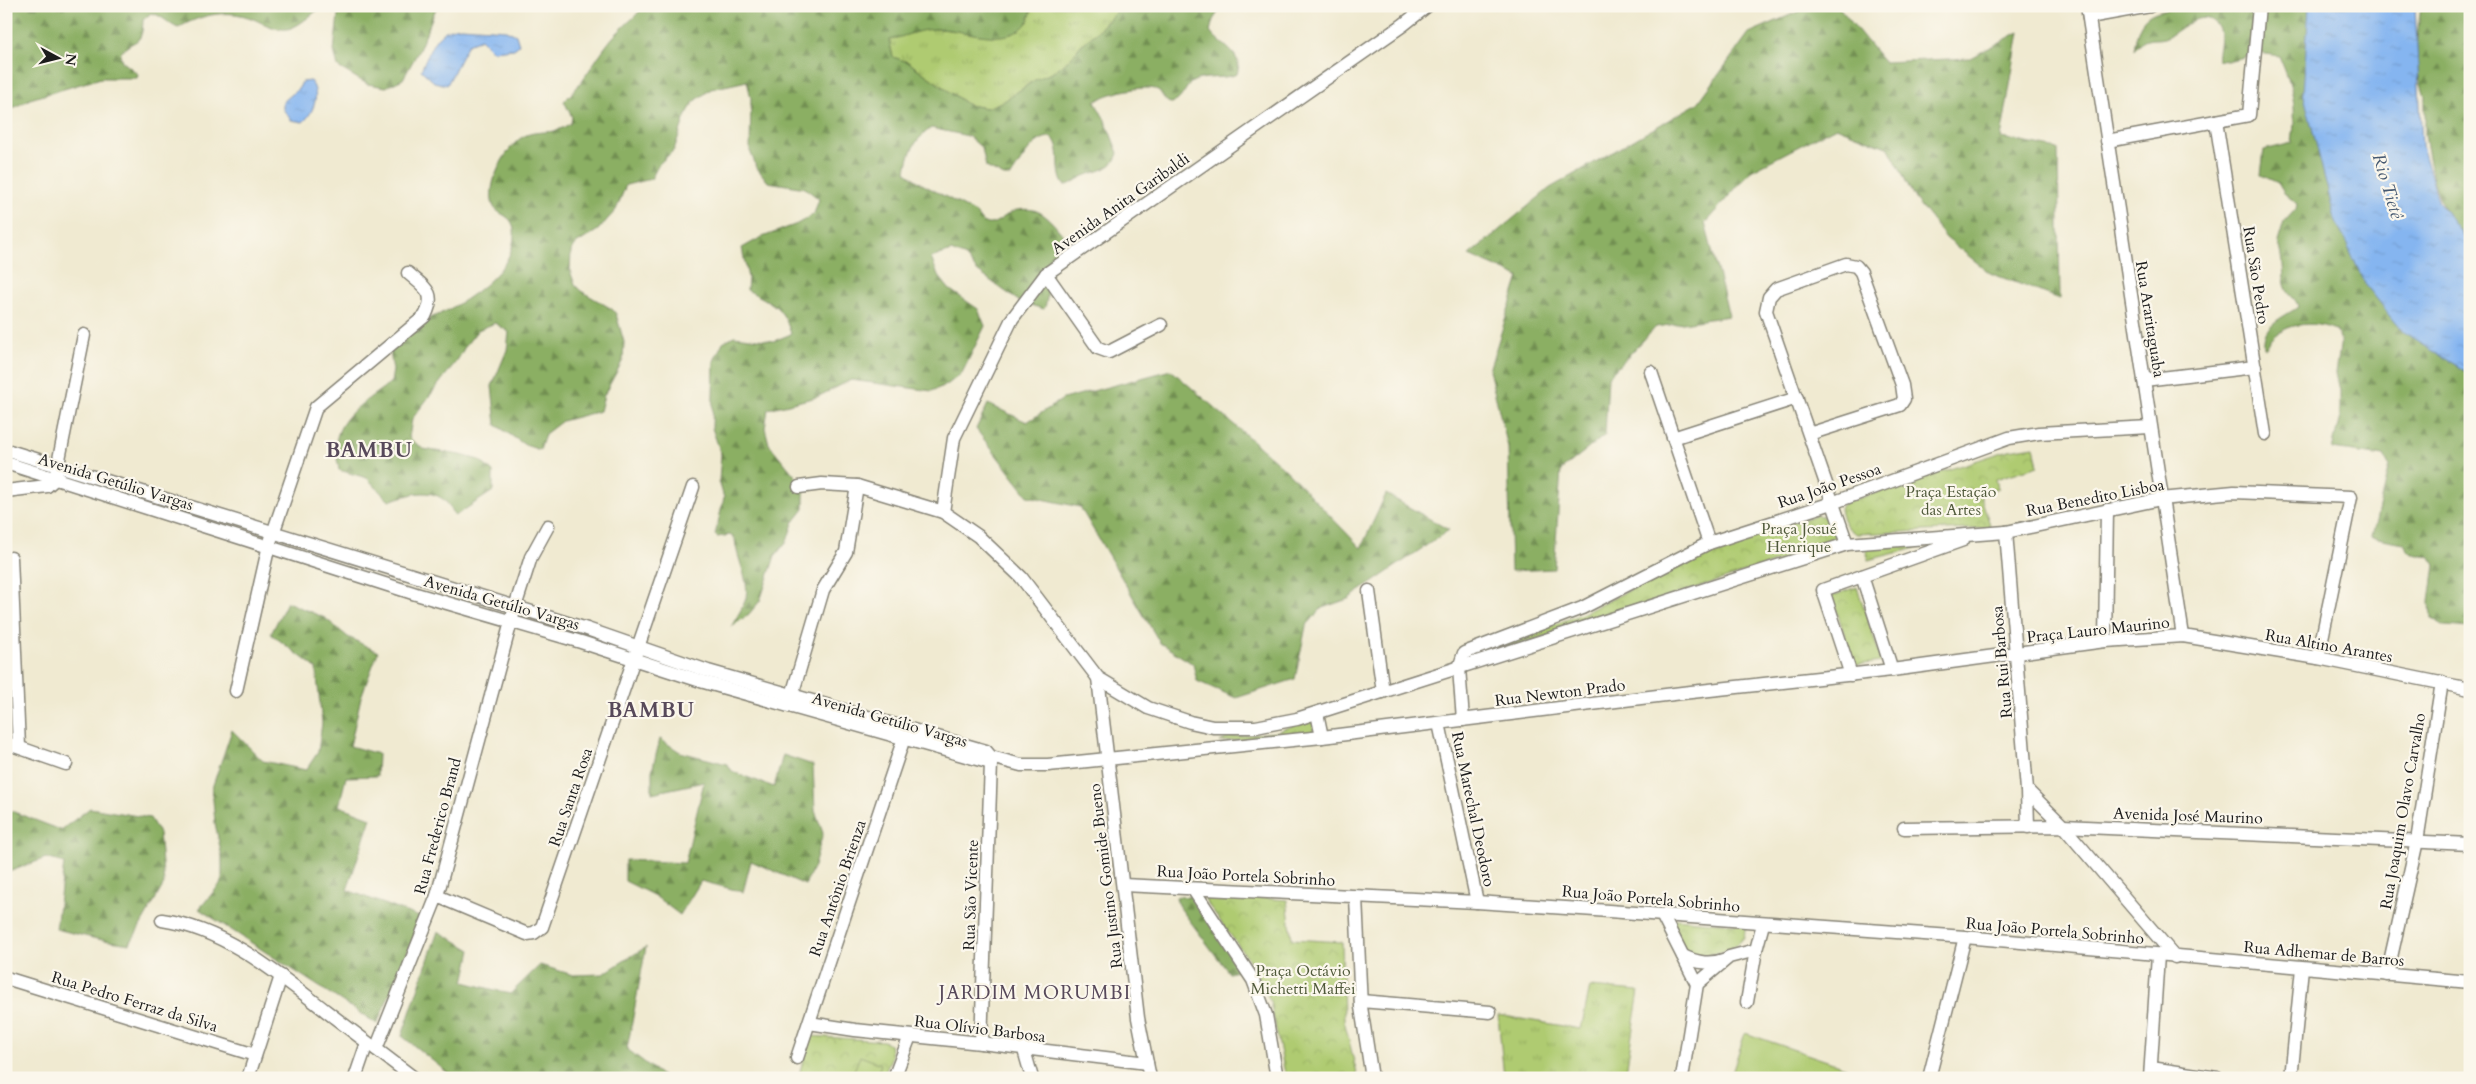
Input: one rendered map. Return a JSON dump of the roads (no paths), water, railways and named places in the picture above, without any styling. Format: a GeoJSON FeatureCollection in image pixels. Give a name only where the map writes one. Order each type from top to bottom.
{"type":"FeatureCollection","features":[{"type":"Feature","properties":{"kind":"street","name":"Avenida Anita Garibaldi"},"geometry":{"type":"LineString","coordinates":[[943,512],[954,438],[1012,319],[1046,274],[1403,25],[1427,6]]}},
{"type":"Feature","properties":{"kind":"street"},"geometry":{"type":"LineString","coordinates":[[2088,12],[2150,6]]}},
{"type":"Feature","properties":{"kind":"street"},"geometry":{"type":"LineString","coordinates":[[2107,141],[2249,115],[2259,6]]}},
{"type":"Feature","properties":{"kind":"street","name":"Rua Araritaguaba"},"geometry":{"type":"LineString","coordinates":[[2088,12],[2183,636]]}},
{"type":"Feature","properties":{"kind":"street","name":"Rua São Pedro"},"geometry":{"type":"LineString","coordinates":[[2216,121],[2264,434]]}},
{"type":"Feature","properties":{"kind":"street"},"geometry":{"type":"LineString","coordinates":[[1809,434],[1900,405],[1904,399],[1902,385],[1861,272],[1856,266],[1846,264],[1776,289],[1768,297],[1766,311],[1847,544]]}},
{"type":"Feature","properties":{"kind":"street"},"geometry":{"type":"LineString","coordinates":[[236,692],[269,546],[316,408],[425,316],[430,306],[431,298],[427,289],[408,274]]}},
{"type":"Feature","properties":{"kind":"street"},"geometry":{"type":"LineString","coordinates":[[1046,274],[1098,348],[1109,352],[1161,325]]}},
{"type":"Feature","properties":{"kind":"street"},"geometry":{"type":"LineString","coordinates":[[6,491],[47,486],[57,473],[84,336]]}},
{"type":"Feature","properties":{"kind":"street"},"geometry":{"type":"LineString","coordinates":[[2144,380],[2255,367]]}},
{"type":"Feature","properties":{"kind":"street"},"geometry":{"type":"LineString","coordinates":[[1651,372],[1709,544]]}},
{"type":"Feature","properties":{"kind":"street"},"geometry":{"type":"LineString","coordinates":[[1673,438],[1796,398]]}},
{"type":"Feature","properties":{"kind":"street","name":"Rua João Pessoa"},"geometry":{"type":"LineString","coordinates":[[1459,668],[1464,653],[1582,608],[1709,544],[1832,503],[2009,438],[2039,433],[2150,427]]}},
{"type":"Feature","properties":{"kind":"street","name":"Avenida Getúlio Vargas"},"geometry":{"type":"LineString","coordinates":[[6,450],[57,473],[269,546],[634,660],[706,676],[1021,765],[1048,765],[1107,759]]}},
{"type":"Feature","properties":{"kind":"street","name":"Avenida Getúlio Vargas"},"geometry":{"type":"LineString","coordinates":[[6,463],[57,473],[273,533],[515,607],[638,647],[706,676]]}},
{"type":"Feature","properties":{"kind":"street"},"geometry":{"type":"LineString","coordinates":[[799,487],[822,484],[857,486],[943,512],[978,536],[1021,577],[1098,678],[1132,699],[1169,716],[1214,727],[1236,728]]}},
{"type":"Feature","properties":{"kind":"street"},"geometry":{"type":"LineString","coordinates":[[791,701],[823,590],[846,552],[857,486]]}},
{"type":"Feature","properties":{"kind":"street","name":"Rua Santa Rosa"},"geometry":{"type":"LineString","coordinates":[[437,896],[526,934],[534,933],[542,927],[693,487]]}},
{"type":"Feature","properties":{"kind":"street","name":"Rua Benedito Lisboa"},"geometry":{"type":"LineString","coordinates":[[1236,728],[1275,724],[1317,713],[1847,544],[2006,532],[2161,499],[2234,492],[2351,497],[2318,658]]}},
{"type":"Feature","properties":{"kind":"street"},"geometry":{"type":"LineString","coordinates":[[2105,642],[2106,510]]}},
{"type":"Feature","properties":{"kind":"street","name":"Rua Frederico Brand"},"geometry":{"type":"LineString","coordinates":[[355,1078],[437,896],[478,735],[515,607],[531,557],[548,526]]}},
{"type":"Feature","properties":{"kind":"street","name":"Rua Rui Barbosa"},"geometry":{"type":"LineString","coordinates":[[2006,532],[2017,654],[2028,827]]}},
{"type":"Feature","properties":{"kind":"street"},"geometry":{"type":"LineString","coordinates":[[1851,675],[1823,590],[1977,535]]}},
{"type":"Feature","properties":{"kind":"street"},"geometry":{"type":"LineString","coordinates":[[11,558],[19,747]]}},
{"type":"Feature","properties":{"kind":"street"},"geometry":{"type":"LineString","coordinates":[[375,580],[379,566]]}},
{"type":"Feature","properties":{"kind":"street"},"geometry":{"type":"LineString","coordinates":[[1862,576],[1892,670]]}},
{"type":"Feature","properties":{"kind":"street"},"geometry":{"type":"LineString","coordinates":[[1369,590],[1383,692]]}},
{"type":"Feature","properties":{"kind":"street","name":"Rua Altino Arantes"},"geometry":{"type":"LineString","coordinates":[[2183,636],[2318,658],[2470,689]]}},
{"type":"Feature","properties":{"kind":"street","name":"Praça Lauro Maurino"},"geometry":{"type":"LineString","coordinates":[[2017,654],[2105,642],[2183,636]]}},
{"type":"Feature","properties":{"kind":"street","name":"Rua Newton Prado"},"geometry":{"type":"LineString","coordinates":[[1107,759],[1322,737],[1682,692],[1851,675],[2017,654]]}},
{"type":"Feature","properties":{"kind":"street"},"geometry":{"type":"LineString","coordinates":[[1459,668],[1463,720]]}},
{"type":"Feature","properties":{"kind":"street","name":"Rua Justino Gomide Bueno"},"geometry":{"type":"LineString","coordinates":[[1098,678],[1138,1018],[1150,1078]]}},
{"type":"Feature","properties":{"kind":"street","name":"Rua Joaquim Olavo Carvalho"},"geometry":{"type":"LineString","coordinates":[[2387,975],[2417,840],[2442,682]]}},
{"type":"Feature","properties":{"kind":"street"},"geometry":{"type":"LineString","coordinates":[[1317,713],[1322,737]]}},
{"type":"Feature","properties":{"kind":"street","name":"Rua Marechal Deodoro"},"geometry":{"type":"LineString","coordinates":[[1439,723],[1477,902]]}},
{"type":"Feature","properties":{"kind":"street"},"geometry":{"type":"LineString","coordinates":[[1200,749],[1236,728]]}},
{"type":"Feature","properties":{"kind":"street","name":"Rua Antônio Brienza"},"geometry":{"type":"LineString","coordinates":[[797,1058],[906,734]]}},
{"type":"Feature","properties":{"kind":"street"},"geometry":{"type":"LineString","coordinates":[[6,743],[66,764]]}},
{"type":"Feature","properties":{"kind":"street","name":"Rua São Vicente"},"geometry":{"type":"LineString","coordinates":[[981,1043],[990,757]]}},
{"type":"Feature","properties":{"kind":"street"},"geometry":{"type":"LineString","coordinates":[[2027,790],[2063,826],[2175,957]]}},
{"type":"Feature","properties":{"kind":"street","name":"Avenida José Maurino"},"geometry":{"type":"LineString","coordinates":[[1904,828],[2063,826],[2417,840],[2470,844]]}},
{"type":"Feature","properties":{"kind":"street","name":"Rua João Portela Sobrinho"},"geometry":{"type":"LineString","coordinates":[[1123,885],[1356,898],[1477,902],[1965,937],[2175,957]]}},
{"type":"Feature","properties":{"kind":"street"},"geometry":{"type":"LineString","coordinates":[[1193,889],[1253,980],[1266,1015],[1277,1078]]}},
{"type":"Feature","properties":{"kind":"street"},"geometry":{"type":"LineString","coordinates":[[1356,898],[1361,1001],[1372,1078]]}},
{"type":"Feature","properties":{"kind":"street"},"geometry":{"type":"LineString","coordinates":[[1662,915],[1697,984],[1682,1078]]}},
{"type":"Feature","properties":{"kind":"street"},"geometry":{"type":"LineString","coordinates":[[162,920],[182,923],[243,951],[281,976],[414,1078]]}},
{"type":"Feature","properties":{"kind":"street"},"geometry":{"type":"LineString","coordinates":[[1747,1002],[1756,950],[1763,924]]}},
{"type":"Feature","properties":{"kind":"street"},"geometry":{"type":"LineString","coordinates":[[1929,1078],[1965,937]]}},
{"type":"Feature","properties":{"kind":"street"},"geometry":{"type":"LineString","coordinates":[[1683,956],[1696,962],[1716,963],[1729,957],[1756,950]]}},
{"type":"Feature","properties":{"kind":"street"},"geometry":{"type":"LineString","coordinates":[[2158,955],[2150,1073],[2217,1078]]}},
{"type":"Feature","properties":{"kind":"street"},"geometry":{"type":"LineString","coordinates":[[1697,984],[1729,957]]}},
{"type":"Feature","properties":{"kind":"street","name":"Rua Adhemar de Barros"},"geometry":{"type":"LineString","coordinates":[[2175,957],[2470,982]]}},
{"type":"Feature","properties":{"kind":"street"},"geometry":{"type":"LineString","coordinates":[[2291,1078],[2302,968]]}},
{"type":"Feature","properties":{"kind":"street"},"geometry":{"type":"LineString","coordinates":[[248,1078],[281,976]]}},
{"type":"Feature","properties":{"kind":"street","name":"Rua Pedro Ferraz da Silva"},"geometry":{"type":"LineString","coordinates":[[6,978],[255,1055]]}},
{"type":"Feature","properties":{"kind":"street"},"geometry":{"type":"LineString","coordinates":[[1361,1001],[1490,1012]]}},
{"type":"Feature","properties":{"kind":"street","name":"Rua Olívio Barbosa"},"geometry":{"type":"LineString","coordinates":[[809,1023],[1147,1064]]}},
{"type":"Feature","properties":{"kind":"street"},"geometry":{"type":"LineString","coordinates":[[894,1078],[910,1036]]}},
{"type":"Feature","properties":{"kind":"street"},"geometry":{"type":"LineString","coordinates":[[1024,1050],[1032,1078]]}},
{"type":"Feature","properties":{"kind":"water","name":"Rio Tietê"},"geometry":{"type":"Polygon","coordinates":[[[2309,6],[2415,6],[2422,146],[2439,203],[2470,245],[2470,374],[2404,333],[2365,284],[2335,219],[2303,92],[2309,6]]]}},
{"type":"Feature","properties":{"kind":"water"},"geometry":{"type":"Polygon","coordinates":[[[461,27],[506,30],[516,35],[519,45],[514,49],[493,51],[481,39],[468,44],[447,85],[434,82],[421,70],[431,47],[445,31],[461,27]]]}},
{"type":"Feature","properties":{"kind":"water"},"geometry":{"type":"Polygon","coordinates":[[[310,81],[316,96],[313,108],[303,122],[291,120],[283,109],[283,102],[299,88],[302,82],[310,81]]]}},
{"type":"Feature","properties":{"kind":"district","name":"BAMBU"},"geometry":{"type":"Point","coordinates":[369,450]}},
{"type":"Feature","properties":{"kind":"district","name":"BAMBU"},"geometry":{"type":"Point","coordinates":[651,710]}},
{"type":"Feature","properties":{"kind":"district","name":"JARDIM MORUMBI"},"geometry":{"type":"Point","coordinates":[1035,992]}},
{"type":"Feature","properties":{"kind":"park label","name":"Praça Estação das Artes"},"geometry":{"type":"Point","coordinates":[1951,500]}},
{"type":"Feature","properties":{"kind":"park label","name":"Praça Josué Henrique"},"geometry":{"type":"Point","coordinates":[1799,537]}},
{"type":"Feature","properties":{"kind":"park label","name":"Praça Octávio Michetti Maffei"},"geometry":{"type":"Point","coordinates":[1303,979]}}]}
